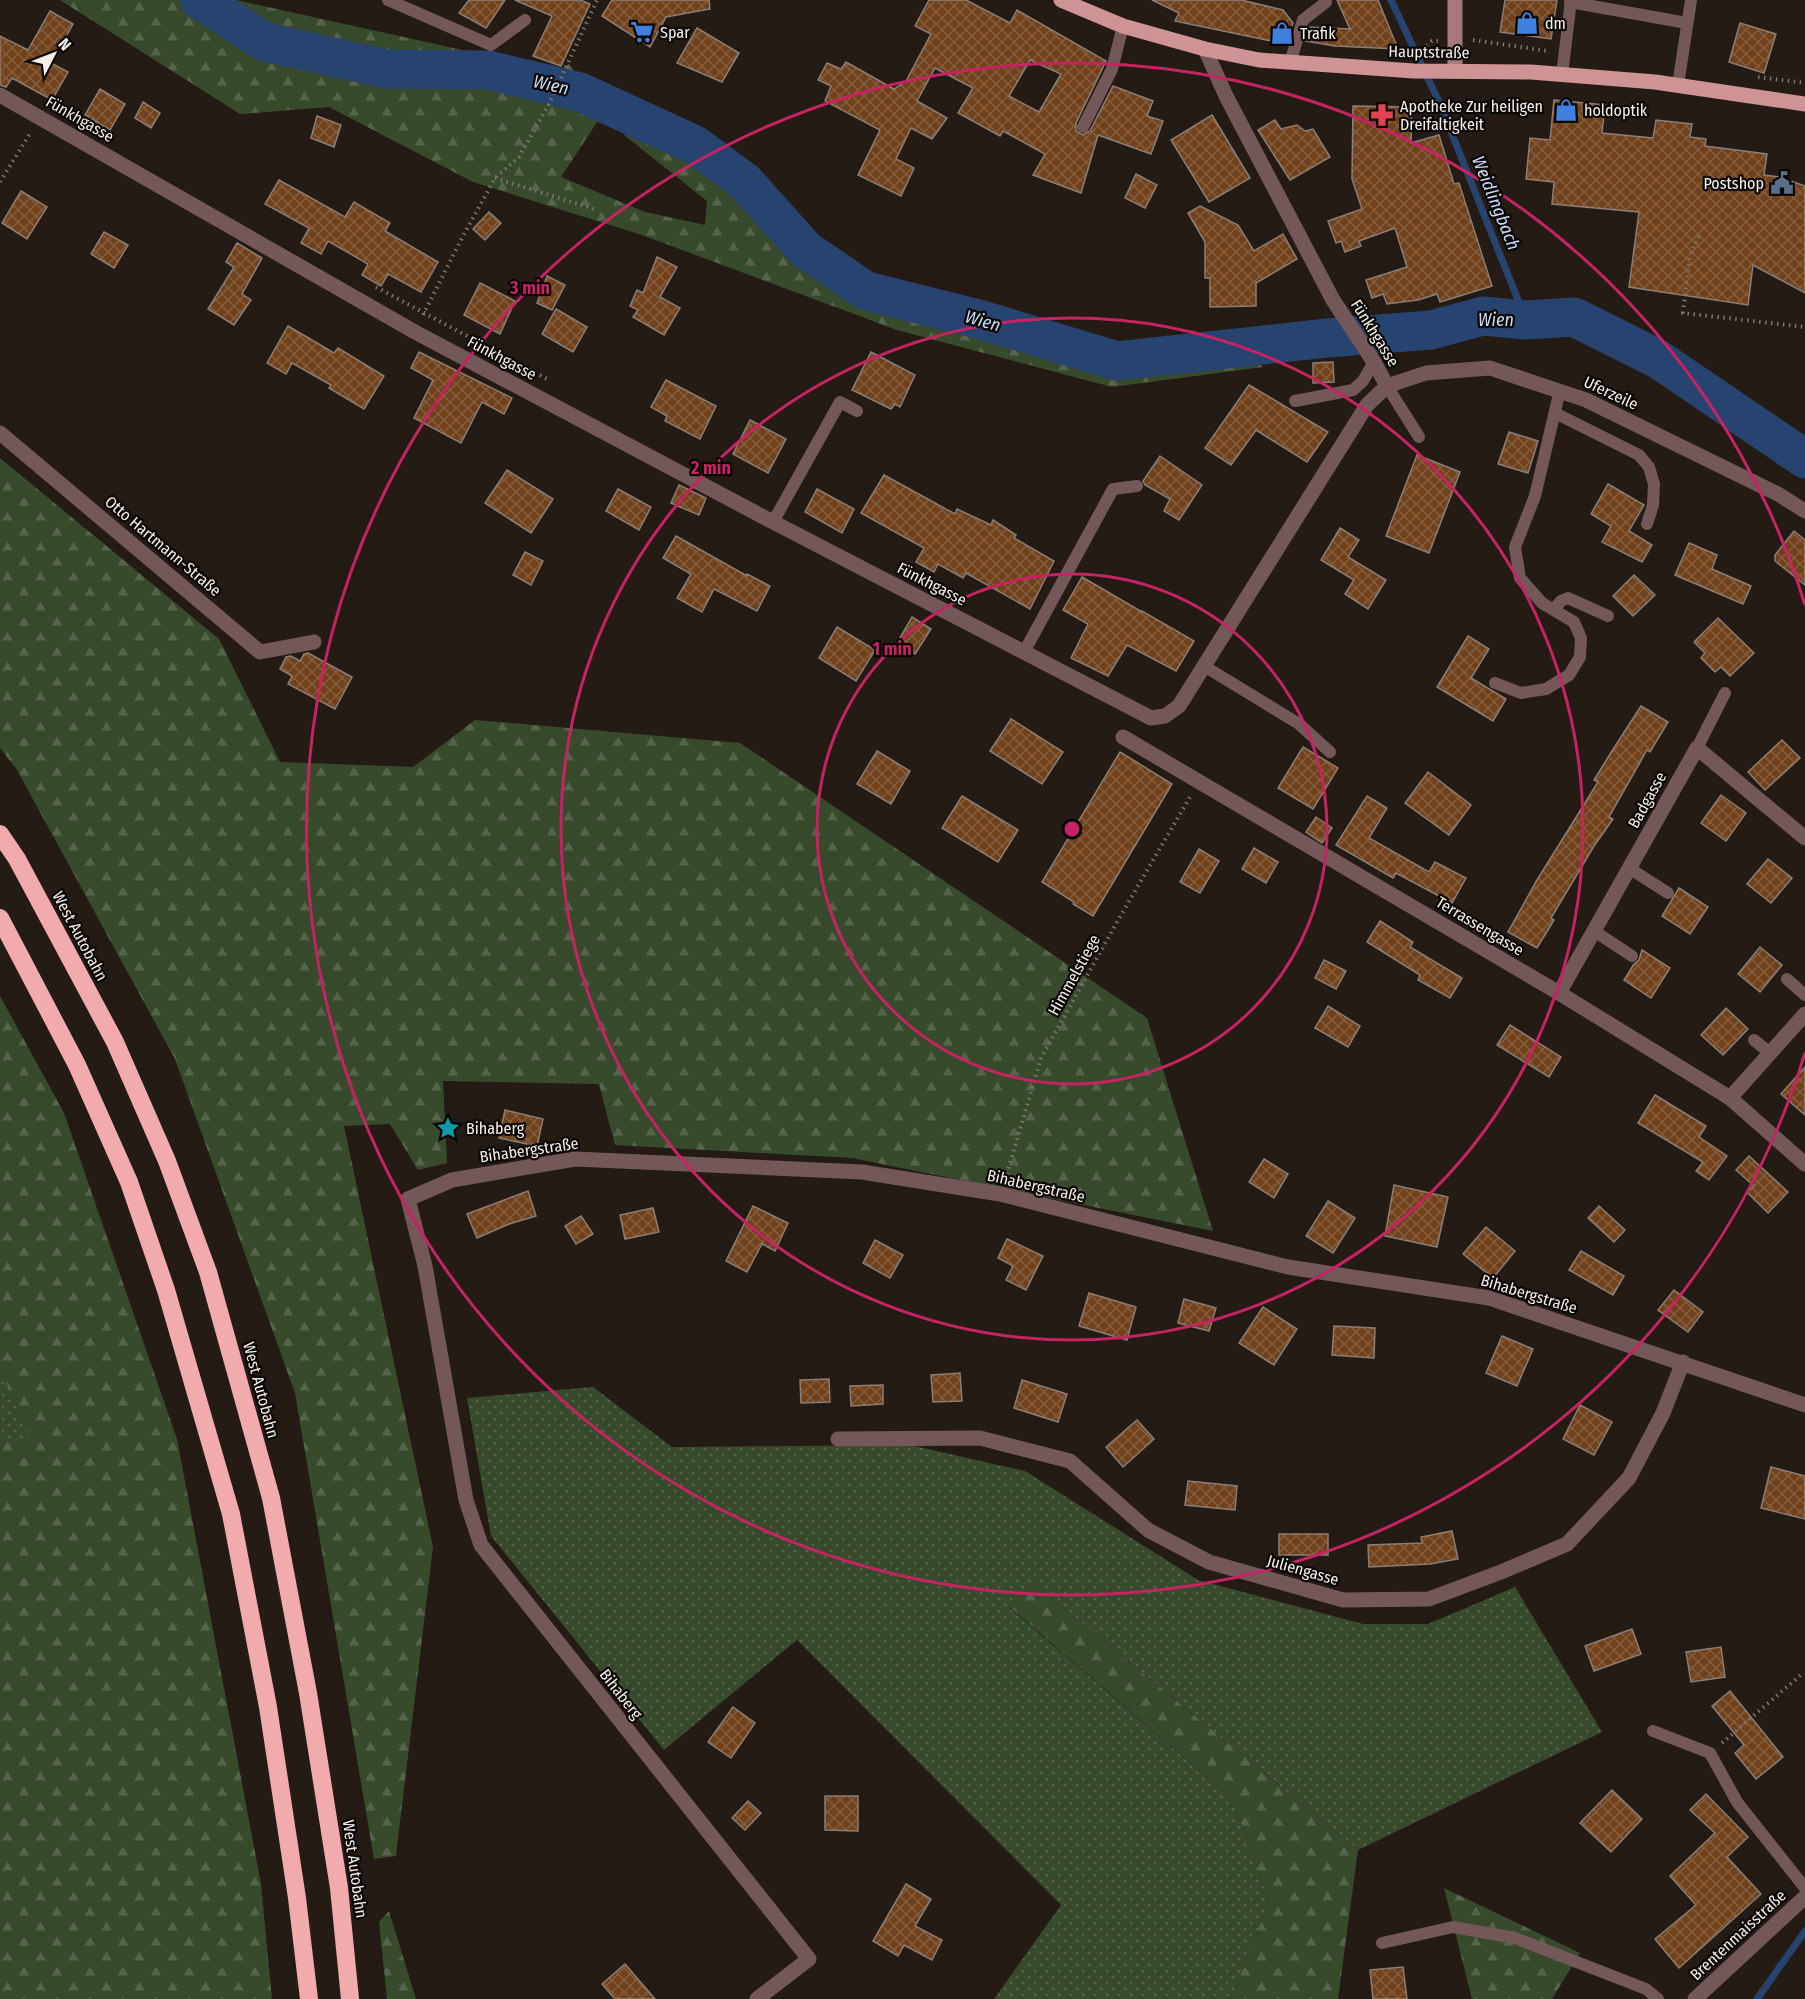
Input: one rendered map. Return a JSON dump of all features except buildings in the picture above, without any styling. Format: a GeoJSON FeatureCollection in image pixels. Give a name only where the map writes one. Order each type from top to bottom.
{"type":"FeatureCollection","features":[{"type":"Feature","properties":{"kind":"highway","name":"West Autobahn"},"geometry":{"type":"LineString","coordinates":[[0,834],[17,859],[115,1042],[167,1161],[208,1272],[271,1498],[308,1693],[335,1865],[350,1999]]}},
{"type":"Feature","properties":{"kind":"highway"},"geometry":{"type":"LineString","coordinates":[[0,918],[77,1065],[129,1182],[166,1290],[231,1514],[268,1707],[297,1898],[309,1999]]}},
{"type":"Feature","properties":{"kind":"main road","name":"Hauptstraße"},"geometry":{"type":"LineString","coordinates":[[1061,0],[1124,26],[1259,60],[1414,71],[1531,72],[1678,85],[1805,104]]}},
{"type":"Feature","properties":{"kind":"main road"},"geometry":{"type":"LineString","coordinates":[[1455,0],[1455,70]]}},
{"type":"Feature","properties":{"kind":"street","name":"Fünkhgasse"},"geometry":{"type":"LineString","coordinates":[[0,95],[415,332],[773,522],[1151,718],[1165,716],[1179,706],[1367,405],[1387,386],[1333,300],[1231,106],[1205,48]]}},
{"type":"Feature","properties":{"kind":"street","name":"Uferzeile"},"geometry":{"type":"LineString","coordinates":[[1387,386],[1426,373],[1490,368],[1586,400],[1778,494],[1805,511]]}},
{"type":"Feature","properties":{"kind":"street","name":"Otto Hartmann-Straße"},"geometry":{"type":"LineString","coordinates":[[0,433],[261,652],[314,642]]}},
{"type":"Feature","properties":{"kind":"street","name":"Terrassengasse"},"geometry":{"type":"LineString","coordinates":[[1123,738],[1559,993],[1730,1098],[1805,1164]]}},
{"type":"Feature","properties":{"kind":"street"},"geometry":{"type":"LineString","coordinates":[[1697,748],[1805,837]]}},
{"type":"Feature","properties":{"kind":"street","name":"Badgasse"},"geometry":{"type":"LineString","coordinates":[[1559,993],[1697,748]]}},
{"type":"Feature","properties":{"kind":"street"},"geometry":{"type":"LineString","coordinates":[[1730,1098],[1805,1014]]}},
{"type":"Feature","properties":{"kind":"street","name":"Bihabergstraße"},"geometry":{"type":"LineString","coordinates":[[443,1363],[425,1266],[408,1199],[452,1180],[575,1160],[862,1172],[1000,1194],[1288,1267],[1489,1298],[1805,1405]]}},
{"type":"Feature","properties":{"kind":"street","name":"Juliengasse"},"geometry":{"type":"LineString","coordinates":[[838,1439],[980,1438],[1070,1461],[1149,1530],[1209,1562],[1343,1600],[1429,1599],[1567,1544],[1629,1478],[1663,1413],[1683,1362]]}},
{"type":"Feature","properties":{"kind":"street","name":"Bihaberg"},"geometry":{"type":"LineString","coordinates":[[443,1363],[466,1500],[481,1545],[809,1959],[757,1999]]}},
{"type":"Feature","properties":{"kind":"street","name":"Brentenmaisstraße"},"geometry":{"type":"LineString","coordinates":[[1695,1999],[1805,1897]]}},
{"type":"Feature","properties":{"kind":"lane"},"geometry":{"type":"LineString","coordinates":[[388,0],[491,45],[525,20]]}},
{"type":"Feature","properties":{"kind":"lane"},"geometry":{"type":"LineString","coordinates":[[1678,85],[1691,0]]}},
{"type":"Feature","properties":{"kind":"lane"},"geometry":{"type":"LineString","coordinates":[[1562,75],[1571,1],[1687,23]]}},
{"type":"Feature","properties":{"kind":"lane"},"geometry":{"type":"LineString","coordinates":[[1290,63],[1303,20],[1326,2]]}},
{"type":"Feature","properties":{"kind":"lane"},"geometry":{"type":"LineString","coordinates":[[1083,127],[1112,69],[1124,26]]}},
{"type":"Feature","properties":{"kind":"lane"},"geometry":{"type":"LineString","coordinates":[[1295,401],[1353,390],[1363,381],[1374,362]]}},
{"type":"Feature","properties":{"kind":"lane"},"geometry":{"type":"LineString","coordinates":[[1387,386],[1419,437]]}},
{"type":"Feature","properties":{"kind":"lane"},"geometry":{"type":"LineString","coordinates":[[1495,683],[1521,693],[1546,689],[1569,675],[1580,657],[1581,638],[1574,622],[1542,603],[1520,578],[1515,547],[1535,496],[1560,390]]}},
{"type":"Feature","properties":{"kind":"lane"},"geometry":{"type":"LineString","coordinates":[[773,522],[840,402],[857,411]]}},
{"type":"Feature","properties":{"kind":"lane"},"geometry":{"type":"LineString","coordinates":[[1555,413],[1639,455],[1649,467],[1654,484],[1653,505],[1647,524]]}},
{"type":"Feature","properties":{"kind":"lane"},"geometry":{"type":"LineString","coordinates":[[1024,652],[1113,489],[1137,486]]}},
{"type":"Feature","properties":{"kind":"lane"},"geometry":{"type":"LineString","coordinates":[[1554,609],[1561,601],[1568,598],[1608,616]]}},
{"type":"Feature","properties":{"kind":"lane"},"geometry":{"type":"LineString","coordinates":[[1204,666],[1299,724],[1330,752]]}},
{"type":"Feature","properties":{"kind":"lane"},"geometry":{"type":"LineString","coordinates":[[1697,748],[1725,693]]}},
{"type":"Feature","properties":{"kind":"lane"},"geometry":{"type":"LineString","coordinates":[[1629,868],[1668,893]]}},
{"type":"Feature","properties":{"kind":"lane"},"geometry":{"type":"LineString","coordinates":[[1594,931],[1632,956]]}},
{"type":"Feature","properties":{"kind":"lane"},"geometry":{"type":"LineString","coordinates":[[1787,979],[1805,995]]}},
{"type":"Feature","properties":{"kind":"lane"},"geometry":{"type":"LineString","coordinates":[[1754,1040],[1770,1053]]}},
{"type":"Feature","properties":{"kind":"lane"},"geometry":{"type":"LineString","coordinates":[[1653,1731],[1710,1753],[1737,1802],[1805,1888]]}},
{"type":"Feature","properties":{"kind":"lane"},"geometry":{"type":"LineString","coordinates":[[1382,1943],[1453,1927],[1515,1938],[1646,1989],[1658,1999]]}},
{"type":"Feature","properties":{"kind":"path"},"geometry":{"type":"LineString","coordinates":[[415,332],[495,178],[519,157],[549,104],[597,0]]}},
{"type":"Feature","properties":{"kind":"path"},"geometry":{"type":"LineString","coordinates":[[1404,49],[1423,49]]}},
{"type":"Feature","properties":{"kind":"path"},"geometry":{"type":"LineString","coordinates":[[0,182],[40,117]]}},
{"type":"Feature","properties":{"kind":"path"},"geometry":{"type":"LineString","coordinates":[[495,178],[594,209]]}},
{"type":"Feature","properties":{"kind":"path"},"geometry":{"type":"LineString","coordinates":[[1699,236],[1690,255],[1683,313],[1805,327]]}},
{"type":"Feature","properties":{"kind":"path"},"geometry":{"type":"LineString","coordinates":[[372,284],[551,381]]}},
{"type":"Feature","properties":{"kind":"path","name":"Himmelstiege"},"geometry":{"type":"LineString","coordinates":[[1000,1194],[1041,1058],[1121,915],[1200,781]]}},
{"type":"Feature","properties":{"kind":"path"},"geometry":{"type":"LineString","coordinates":[[1710,1753],[1803,1673]]}},
{"type":"Feature","properties":{"kind":"green space"},"geometry":{"type":"Polygon","coordinates":[[[60,0],[236,0],[558,71],[569,64],[603,113],[561,177],[645,212],[705,225],[707,201],[624,135],[634,128],[700,154],[792,255],[866,295],[988,329],[1107,366],[1248,356],[1263,367],[1112,387],[897,330],[642,235],[473,182],[329,107],[240,114],[60,0]]]}},
{"type":"Feature","properties":{"kind":"green space"},"geometry":{"type":"Polygon","coordinates":[[[0,458],[219,639],[280,762],[413,767],[475,720],[740,743],[1147,1018],[1213,1231],[852,1158],[615,1145],[599,1084],[443,1081],[447,1163],[418,1170],[390,1124],[344,1126],[433,1547],[396,1856],[374,1859],[295,1393],[175,1059],[17,770],[0,748],[0,458]]]}},
{"type":"Feature","properties":{"kind":"green space"},"geometry":{"type":"Polygon","coordinates":[[[0,996],[64,1113],[177,1439],[261,1884],[272,1999],[0,1999],[0,1441],[31,1441],[0,1369],[0,996]]]}},
{"type":"Feature","properties":{"kind":"green space"},"geometry":{"type":"Polygon","coordinates":[[[0,1369],[32,1441],[0,1441],[0,1369]]]}},
{"type":"Feature","properties":{"kind":"green space"},"geometry":{"type":"Polygon","coordinates":[[[593,1387],[672,1447],[910,1445],[1025,1471],[1198,1580],[1363,1624],[1428,1624],[1515,1587],[1602,1732],[1358,1850],[1033,1583],[1010,1608],[1232,1799],[1269,1901],[1231,1999],[994,1999],[1061,1905],[797,1640],[664,1750],[491,1536],[467,1398],[593,1387]]]}},
{"type":"Feature","properties":{"kind":"green space"},"geometry":{"type":"Polygon","coordinates":[[[1033,1583],[1358,1850],[1338,1999],[1231,1999],[1269,1901],[1232,1799],[1010,1607],[1033,1583]]]}},
{"type":"Feature","properties":{"kind":"green space"},"geometry":{"type":"Polygon","coordinates":[[[1444,1888],[1580,1953],[1552,1999],[1472,1999],[1444,1888]]]}},
{"type":"Feature","properties":{"kind":"green space"},"geometry":{"type":"Polygon","coordinates":[[[389,1911],[416,1999],[387,1999],[379,1922],[389,1911]]]}},
{"type":"Feature","properties":{"kind":"waterway","name":"Wien"},"geometry":{"type":"LineString","coordinates":[[200,0],[265,42],[387,69],[488,70],[580,92],[695,145],[745,182],[806,250],[866,291],[982,320],[1117,361],[1327,338],[1431,330],[1483,316],[1526,320],[1574,317],[1658,359],[1805,459]]}},
{"type":"Feature","properties":{"kind":"waterway","name":"Weidlingbach"},"geometry":{"type":"LineString","coordinates":[[1391,0],[1440,104],[1526,320]]}},
{"type":"Feature","properties":{"kind":"waterway"},"geometry":{"type":"LineString","coordinates":[[1757,1999],[1805,1931]]}},
{"type":"Feature","properties":{"kind":"place","name":"dm"},"geometry":{"type":"Point","coordinates":[1527,23]}},
{"type":"Feature","properties":{"kind":"place","name":"Spar"},"geometry":{"type":"Point","coordinates":[642,32]}},
{"type":"Feature","properties":{"kind":"place","name":"Trafik"},"geometry":{"type":"Point","coordinates":[1282,33]}},
{"type":"Feature","properties":{"kind":"place","name":"holdoptik"},"geometry":{"type":"Point","coordinates":[1566,110]}},
{"type":"Feature","properties":{"kind":"place","name":"Apotheke Zur heiligen Dreifaltigkeit"},"geometry":{"type":"Point","coordinates":[1382,115]}},
{"type":"Feature","properties":{"kind":"place","name":"Postshop"},"geometry":{"type":"Point","coordinates":[1782,183]}},
{"type":"Feature","properties":{"kind":"place","name":"Bihaberg"},"geometry":{"type":"Point","coordinates":[448,1128]}}]}
